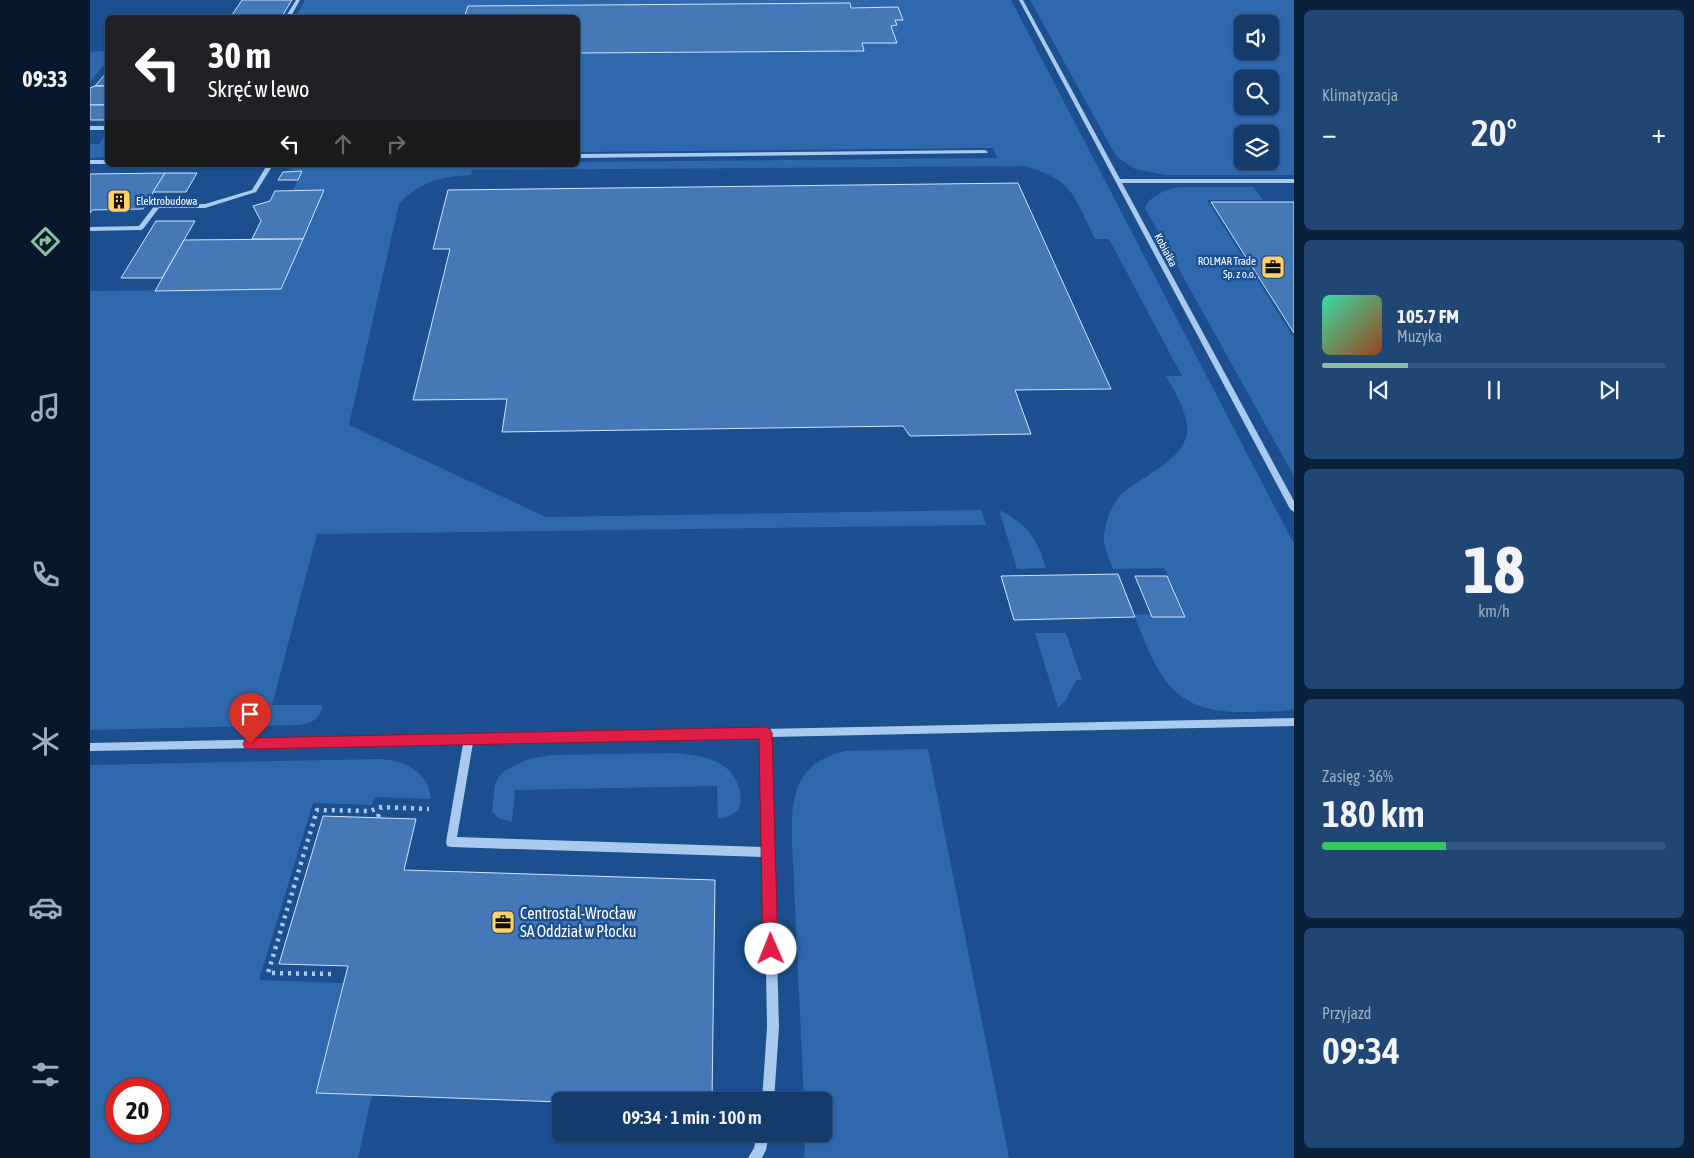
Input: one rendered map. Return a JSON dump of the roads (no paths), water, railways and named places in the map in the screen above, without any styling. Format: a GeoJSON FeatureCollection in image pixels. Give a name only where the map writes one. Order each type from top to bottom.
{"type":"FeatureCollection","features":[{"type":"Feature","properties":{"kind":"street"},"geometry":{"type":"LineString","coordinates":[[290,15],[298,0]]}},
{"type":"Feature","properties":{"kind":"street","name":"Kobiałka"},"geometry":{"type":"LineString","coordinates":[[1021,0],[1294,509]]}},
{"type":"Feature","properties":{"kind":"street"},"geometry":{"type":"LineString","coordinates":[[90,128],[105,128]]}},
{"type":"Feature","properties":{"kind":"street"},"geometry":{"type":"LineString","coordinates":[[580,156],[985,152]]}},
{"type":"Feature","properties":{"kind":"street"},"geometry":{"type":"LineString","coordinates":[[90,162],[105,162]]}},
{"type":"Feature","properties":{"kind":"street"},"geometry":{"type":"LineString","coordinates":[[90,228],[141,228],[157,206],[205,206],[254,191],[269,167]]}},
{"type":"Feature","properties":{"kind":"street"},"geometry":{"type":"LineString","coordinates":[[1118,181],[1294,181]]}},
{"type":"Feature","properties":{"kind":"street"},"geometry":{"type":"LineString","coordinates":[[90,747],[1294,722]]}},
{"type":"Feature","properties":{"kind":"street"},"geometry":{"type":"LineString","coordinates":[[469,739],[451,842],[769,852],[766,733]]}},
{"type":"Feature","properties":{"kind":"lane"},"geometry":{"type":"LineString","coordinates":[[768,1092],[772,1027],[769,852]]}},
{"type":"Feature","properties":{"kind":"lane"},"geometry":{"type":"LineString","coordinates":[[755,1158],[760,1150],[762,1142]]}},
{"type":"Feature","properties":{"kind":"place","name":"Elektrobudowa"},"geometry":{"type":"Point","coordinates":[119,201]}},
{"type":"Feature","properties":{"kind":"place","name":"ROLMAR Trade Sp. z o.o."},"geometry":{"type":"Point","coordinates":[1273,267]}},
{"type":"Feature","properties":{"kind":"place","name":"Centrostal-Wrocław SA Oddział w Płocku"},"geometry":{"type":"Point","coordinates":[503,922]}}]}
